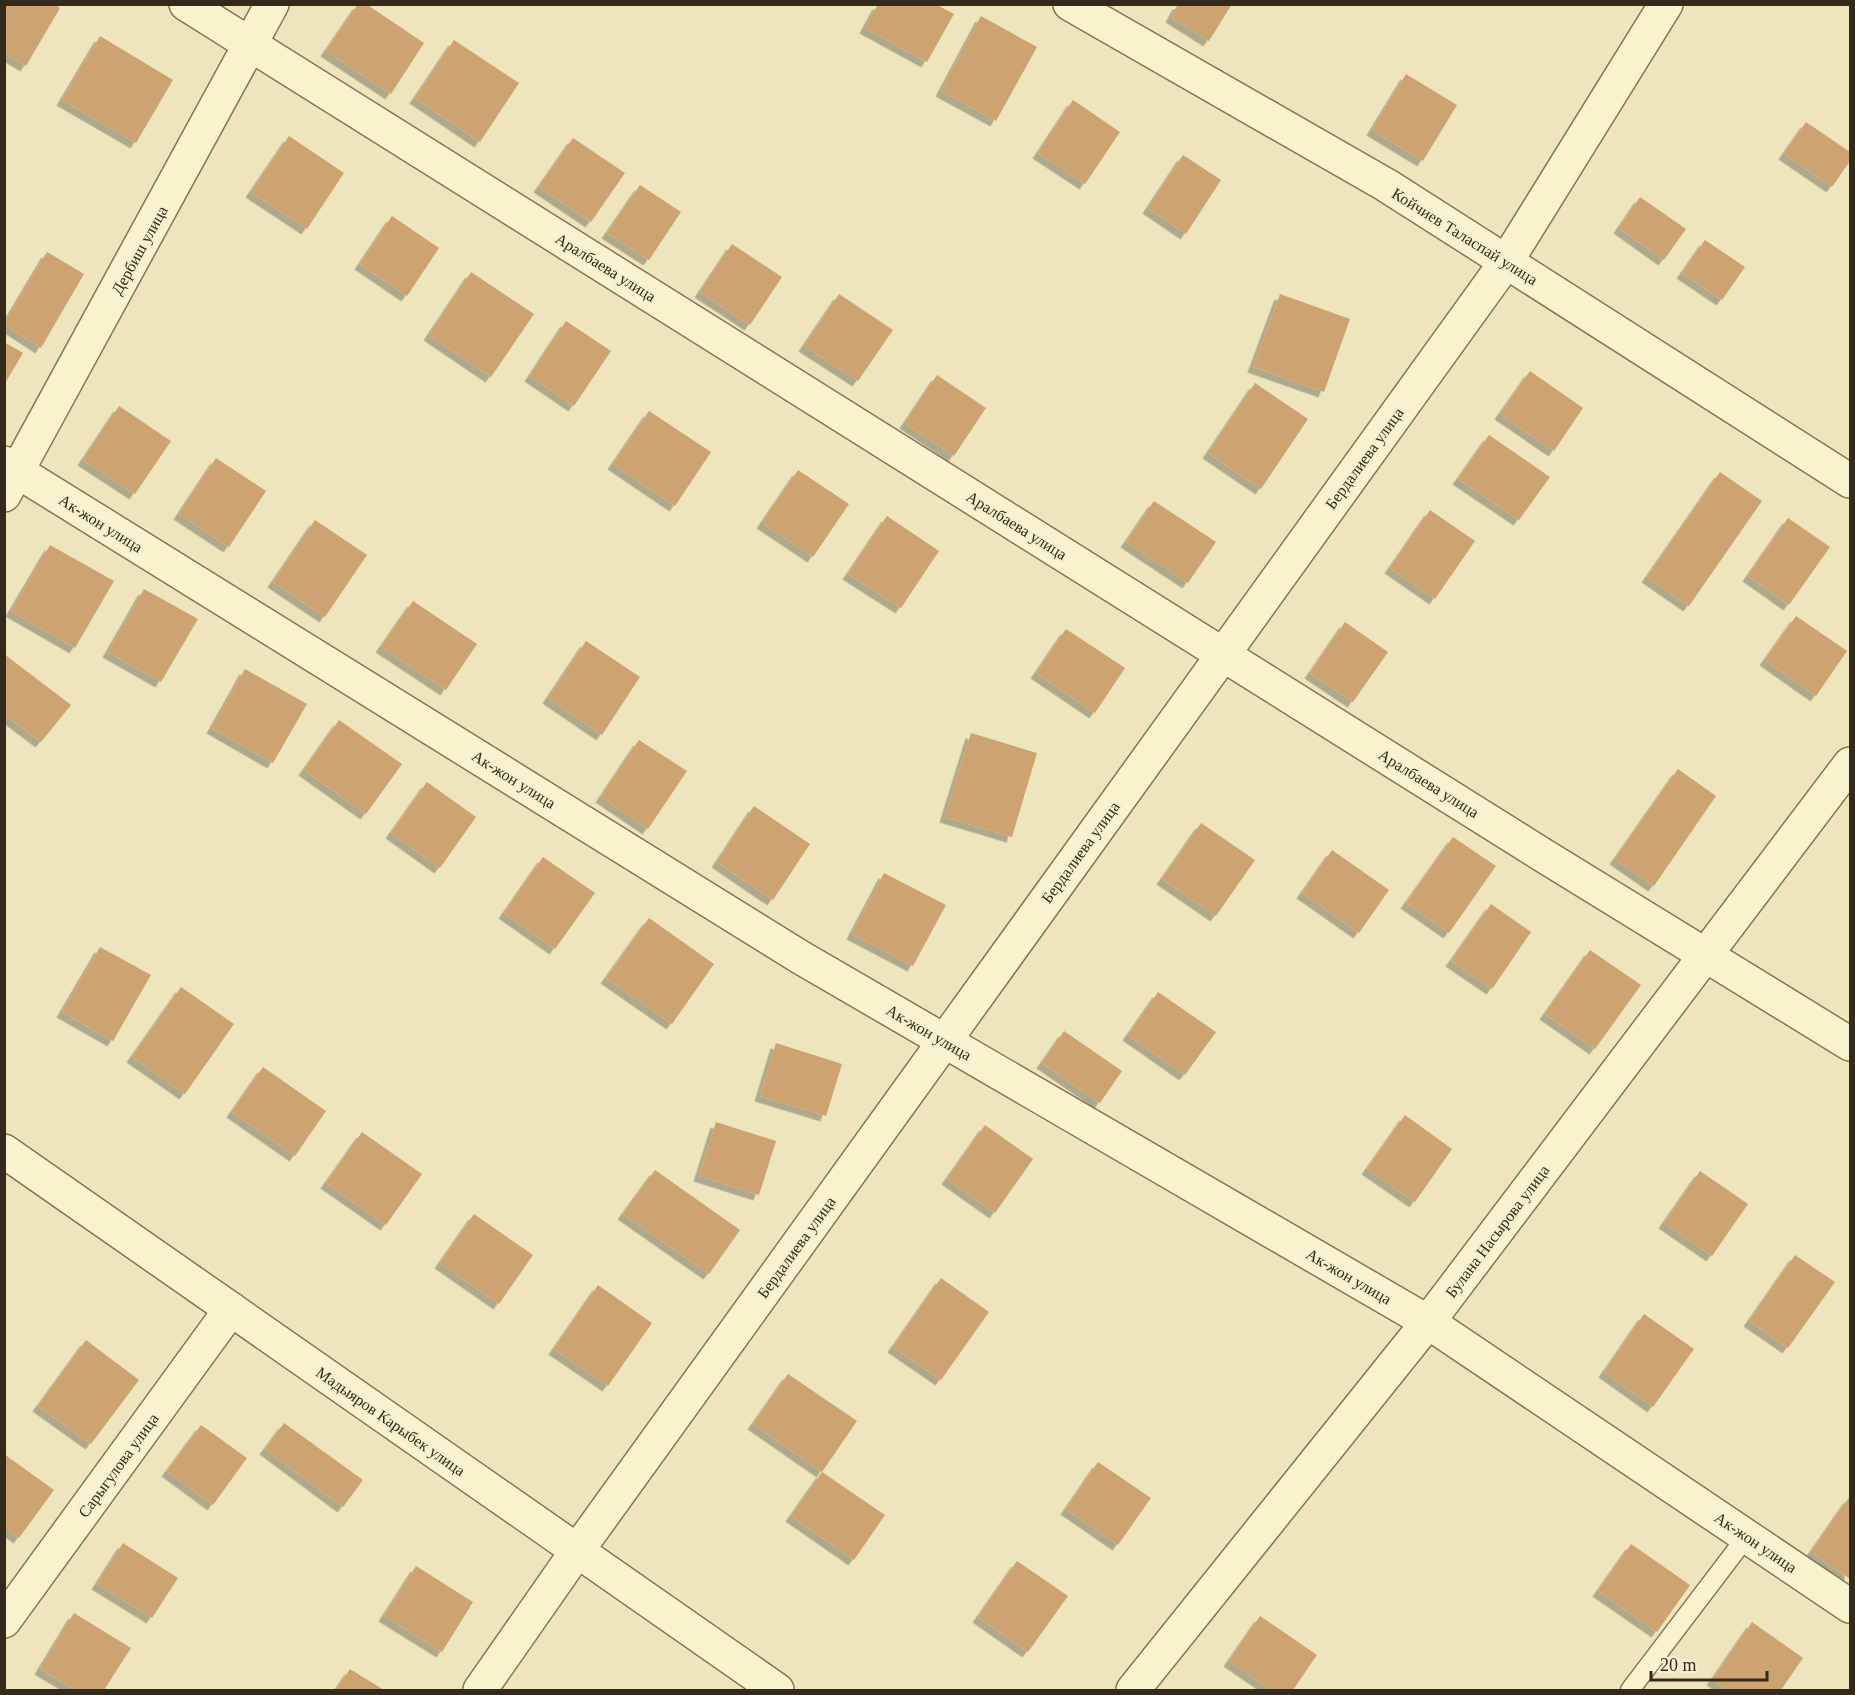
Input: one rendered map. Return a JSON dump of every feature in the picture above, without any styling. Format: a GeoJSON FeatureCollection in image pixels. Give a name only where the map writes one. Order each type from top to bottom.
{"type":"FeatureCollection","features":[{"type":"Feature","properties":{"kind":"street","name":"Аралбаева улица"},"geometry":{"type":"LineString","coordinates":[[186,4],[1223,654],[1851,1044]]}},
{"type":"Feature","properties":{"kind":"street","name":"Дербиш улица"},"geometry":{"type":"LineString","coordinates":[[9,476],[252,44],[272,4]]}},
{"type":"Feature","properties":{"kind":"street","name":"Койчиев Таласпай улица"},"geometry":{"type":"LineString","coordinates":[[1070,4],[1386,185],[1851,481]]}},
{"type":"Feature","properties":{"kind":"street","name":"Бердалиева улица"},"geometry":{"type":"LineString","coordinates":[[480,1690],[577,1551],[1506,262],[1666,4]]}},
{"type":"Feature","properties":{"kind":"street","name":"Ак-жон улица"},"geometry":{"type":"LineString","coordinates":[[9,476],[800,957],[1428,1322],[1851,1606]]}},
{"type":"Feature","properties":{"kind":"street","name":"Булана Насырова улица"},"geometry":{"type":"LineString","coordinates":[[1133,1690],[1428,1322],[1851,764]]}},
{"type":"Feature","properties":{"kind":"street","name":"Мадыяров Карыбек улица"},"geometry":{"type":"LineString","coordinates":[[4,1151],[777,1690]]}},
{"type":"Feature","properties":{"kind":"street","name":"Сарыгулова улица"},"geometry":{"type":"LineString","coordinates":[[4,1621],[231,1309]]}},
{"type":"Feature","properties":{"kind":"lane"},"geometry":{"type":"LineString","coordinates":[[1630,1690],[1748,1536]]}},
{"type":"Feature","properties":{"kind":"building"},"geometry":{"type":"Polygon","coordinates":[[[4,4],[54,4],[60,8],[26,66],[4,53],[4,4]]]}},
{"type":"Feature","properties":{"kind":"building"},"geometry":{"type":"Polygon","coordinates":[[[358,4],[366,4],[424,43],[391,94],[326,51],[358,4]]]}},
{"type":"Feature","properties":{"kind":"building"},"geometry":{"type":"Polygon","coordinates":[[[878,4],[935,4],[954,14],[927,62],[865,28],[878,4]]]}},
{"type":"Feature","properties":{"kind":"building"},"geometry":{"type":"Polygon","coordinates":[[[1178,4],[1232,4],[1209,41],[1171,17],[1178,4]]]}},
{"type":"Feature","properties":{"kind":"building"},"geometry":{"type":"Polygon","coordinates":[[[981,16],[1037,47],[996,121],[941,91],[981,16]]]}},
{"type":"Feature","properties":{"kind":"building"},"geometry":{"type":"Polygon","coordinates":[[[100,36],[173,80],[136,143],[62,100],[100,36]]]}},
{"type":"Feature","properties":{"kind":"building"},"geometry":{"type":"Polygon","coordinates":[[[454,40],[519,83],[480,142],[415,98],[454,40]]]}},
{"type":"Feature","properties":{"kind":"building"},"geometry":{"type":"Polygon","coordinates":[[[1406,74],[1457,105],[1423,161],[1372,130],[1406,74]]]}},
{"type":"Feature","properties":{"kind":"building"},"geometry":{"type":"Polygon","coordinates":[[[1073,100],[1120,132],[1085,184],[1038,153],[1073,100]]]}},
{"type":"Feature","properties":{"kind":"building"},"geometry":{"type":"Polygon","coordinates":[[[1806,122],[1850,152],[1850,161],[1832,187],[1784,154],[1806,122]]]}},
{"type":"Feature","properties":{"kind":"building"},"geometry":{"type":"Polygon","coordinates":[[[289,136],[344,173],[307,229],[251,192],[289,136]]]}},
{"type":"Feature","properties":{"kind":"building"},"geometry":{"type":"Polygon","coordinates":[[[573,138],[625,173],[591,222],[539,187],[573,138]]]}},
{"type":"Feature","properties":{"kind":"building"},"geometry":{"type":"Polygon","coordinates":[[[1183,155],[1221,180],[1186,234],[1148,208],[1183,155]]]}},
{"type":"Feature","properties":{"kind":"building"},"geometry":{"type":"Polygon","coordinates":[[[640,185],[681,212],[649,260],[607,233],[640,185]]]}},
{"type":"Feature","properties":{"kind":"building"},"geometry":{"type":"Polygon","coordinates":[[[1640,197],[1686,229],[1664,260],[1619,228],[1640,197]]]}},
{"type":"Feature","properties":{"kind":"building"},"geometry":{"type":"Polygon","coordinates":[[[392,216],[439,248],[407,296],[360,264],[392,216]]]}},
{"type":"Feature","properties":{"kind":"building"},"geometry":{"type":"Polygon","coordinates":[[[1705,240],[1745,267],[1722,300],[1682,273],[1705,240]]]}},
{"type":"Feature","properties":{"kind":"building"},"geometry":{"type":"Polygon","coordinates":[[[732,244],[782,277],[750,325],[700,292],[732,244]]]}},
{"type":"Feature","properties":{"kind":"building"},"geometry":{"type":"Polygon","coordinates":[[[47,252],[84,274],[41,348],[4,324],[47,252]]]}},
{"type":"Feature","properties":{"kind":"building"},"geometry":{"type":"Polygon","coordinates":[[[471,272],[534,314],[491,377],[429,335],[471,272]]]}},
{"type":"Feature","properties":{"kind":"building"},"geometry":{"type":"Polygon","coordinates":[[[839,294],[893,330],[858,381],[804,346],[839,294]]]}},
{"type":"Feature","properties":{"kind":"building"},"geometry":{"type":"Polygon","coordinates":[[[1280,294],[1350,319],[1324,392],[1253,367],[1280,294]]]}},
{"type":"Feature","properties":{"kind":"building"},"geometry":{"type":"Polygon","coordinates":[[[566,321],[611,351],[574,406],[530,376],[566,321]]]}},
{"type":"Feature","properties":{"kind":"building"},"geometry":{"type":"Polygon","coordinates":[[[4,342],[23,353],[4,385],[4,342]]]}},
{"type":"Feature","properties":{"kind":"building"},"geometry":{"type":"Polygon","coordinates":[[[1530,371],[1583,408],[1554,451],[1500,414],[1530,371]]]}},
{"type":"Feature","properties":{"kind":"building"},"geometry":{"type":"Polygon","coordinates":[[[937,375],[986,408],[954,456],[905,423],[937,375]]]}},
{"type":"Feature","properties":{"kind":"building"},"geometry":{"type":"Polygon","coordinates":[[[1255,383],[1308,419],[1261,489],[1208,453],[1255,383]]]}},
{"type":"Feature","properties":{"kind":"building"},"geometry":{"type":"Polygon","coordinates":[[[119,406],[171,441],[135,494],[83,460],[119,406]]]}},
{"type":"Feature","properties":{"kind":"building"},"geometry":{"type":"Polygon","coordinates":[[[649,411],[711,452],[675,506],[613,464],[649,411]]]}},
{"type":"Feature","properties":{"kind":"building"},"geometry":{"type":"Polygon","coordinates":[[[1489,435],[1550,477],[1519,520],[1458,479],[1489,435]]]}},
{"type":"Feature","properties":{"kind":"building"},"geometry":{"type":"Polygon","coordinates":[[[216,458],[266,491],[229,547],[179,514],[216,458]]]}},
{"type":"Feature","properties":{"kind":"building"},"geometry":{"type":"Polygon","coordinates":[[[798,470],[849,504],[813,557],[762,523],[798,470]]]}},
{"type":"Feature","properties":{"kind":"building"},"geometry":{"type":"Polygon","coordinates":[[[1720,472],[1762,501],[1689,606],[1647,577],[1720,472]]]}},
{"type":"Feature","properties":{"kind":"building"},"geometry":{"type":"Polygon","coordinates":[[[1154,501],[1216,542],[1188,583],[1126,542],[1154,501]]]}},
{"type":"Feature","properties":{"kind":"building"},"geometry":{"type":"Polygon","coordinates":[[[1430,510],[1475,541],[1435,599],[1390,568],[1430,510]]]}},
{"type":"Feature","properties":{"kind":"building"},"geometry":{"type":"Polygon","coordinates":[[[887,516],[939,551],[901,608],[848,574],[887,516]]]}},
{"type":"Feature","properties":{"kind":"building"},"geometry":{"type":"Polygon","coordinates":[[[1788,518],[1830,547],[1789,605],[1748,576],[1788,518]]]}},
{"type":"Feature","properties":{"kind":"building"},"geometry":{"type":"Polygon","coordinates":[[[315,520],[367,555],[325,617],[273,582],[315,520]]]}},
{"type":"Feature","properties":{"kind":"building"},"geometry":{"type":"Polygon","coordinates":[[[50,545],[114,581],[75,648],[11,611],[50,545]]]}},
{"type":"Feature","properties":{"kind":"building"},"geometry":{"type":"Polygon","coordinates":[[[144,589],[198,619],[161,682],[108,652],[144,589]]]}},
{"type":"Feature","properties":{"kind":"building"},"geometry":{"type":"Polygon","coordinates":[[[413,601],[477,644],[446,690],[381,647],[413,601]]]}},
{"type":"Feature","properties":{"kind":"building"},"geometry":{"type":"Polygon","coordinates":[[[1796,616],[1847,651],[1816,696],[1765,660],[1796,616]]]}},
{"type":"Feature","properties":{"kind":"building"},"geometry":{"type":"Polygon","coordinates":[[[1345,622],[1388,652],[1353,702],[1310,673],[1345,622]]]}},
{"type":"Feature","properties":{"kind":"building"},"geometry":{"type":"Polygon","coordinates":[[[1066,629],[1125,668],[1095,713],[1036,673],[1066,629]]]}},
{"type":"Feature","properties":{"kind":"building"},"geometry":{"type":"Polygon","coordinates":[[[586,641],[640,677],[602,735],[548,698],[586,641]]]}},
{"type":"Feature","properties":{"kind":"building"},"geometry":{"type":"Polygon","coordinates":[[[4,654],[71,705],[41,742],[4,714],[4,654]]]}},
{"type":"Feature","properties":{"kind":"building"},"geometry":{"type":"Polygon","coordinates":[[[245,669],[307,704],[273,763],[212,728],[245,669]]]}},
{"type":"Feature","properties":{"kind":"building"},"geometry":{"type":"Polygon","coordinates":[[[339,720],[402,764],[366,814],[304,770],[339,720]]]}},
{"type":"Feature","properties":{"kind":"building"},"geometry":{"type":"Polygon","coordinates":[[[971,733],[1037,753],[1012,837],[945,817],[971,733]]]}},
{"type":"Feature","properties":{"kind":"building"},"geometry":{"type":"Polygon","coordinates":[[[639,740],[687,771],[648,829],[601,797],[639,740]]]}},
{"type":"Feature","properties":{"kind":"building"},"geometry":{"type":"Polygon","coordinates":[[[1678,769],[1716,796],[1654,886],[1615,859],[1678,769]]]}},
{"type":"Feature","properties":{"kind":"building"},"geometry":{"type":"Polygon","coordinates":[[[427,782],[476,817],[440,868],[391,833],[427,782]]]}},
{"type":"Feature","properties":{"kind":"building"},"geometry":{"type":"Polygon","coordinates":[[[754,806],[810,844],[773,900],[717,862],[754,806]]]}},
{"type":"Feature","properties":{"kind":"building"},"geometry":{"type":"Polygon","coordinates":[[[1201,823],[1255,860],[1216,916],[1162,879],[1201,823]]]}},
{"type":"Feature","properties":{"kind":"building"},"geometry":{"type":"Polygon","coordinates":[[[1453,837],[1496,866],[1449,933],[1406,903],[1453,837]]]}},
{"type":"Feature","properties":{"kind":"building"},"geometry":{"type":"Polygon","coordinates":[[[1332,850],[1389,890],[1359,933],[1302,893],[1332,850]]]}},
{"type":"Feature","properties":{"kind":"building"},"geometry":{"type":"Polygon","coordinates":[[[543,857],[595,893],[555,949],[504,913],[543,857]]]}},
{"type":"Feature","properties":{"kind":"building"},"geometry":{"type":"Polygon","coordinates":[[[884,873],[946,905],[913,966],[852,934],[884,873]]]}},
{"type":"Feature","properties":{"kind":"building"},"geometry":{"type":"Polygon","coordinates":[[[1491,904],[1531,932],[1492,989],[1451,961],[1491,904]]]}},
{"type":"Feature","properties":{"kind":"building"},"geometry":{"type":"Polygon","coordinates":[[[649,918],[714,964],[672,1024],[606,978],[649,918]]]}},
{"type":"Feature","properties":{"kind":"building"},"geometry":{"type":"Polygon","coordinates":[[[100,947],[151,975],[113,1041],[62,1012],[100,947]]]}},
{"type":"Feature","properties":{"kind":"building"},"geometry":{"type":"Polygon","coordinates":[[[1590,950],[1641,985],[1595,1049],[1545,1014],[1590,950]]]}},
{"type":"Feature","properties":{"kind":"building"},"geometry":{"type":"Polygon","coordinates":[[[181,987],[234,1024],[185,1094],[132,1057],[181,987]]]}},
{"type":"Feature","properties":{"kind":"building"},"geometry":{"type":"Polygon","coordinates":[[[1158,992],[1216,1032],[1185,1075],[1128,1035],[1158,992]]]}},
{"type":"Feature","properties":{"kind":"building"},"geometry":{"type":"Polygon","coordinates":[[[1064,1031],[1122,1071],[1100,1103],[1042,1063],[1064,1031]]]}},
{"type":"Feature","properties":{"kind":"building"},"geometry":{"type":"Polygon","coordinates":[[[776,1043],[842,1064],[826,1116],[760,1096],[776,1043]]]}},
{"type":"Feature","properties":{"kind":"building"},"geometry":{"type":"Polygon","coordinates":[[[263,1067],[326,1111],[295,1156],[232,1112],[263,1067]]]}},
{"type":"Feature","properties":{"kind":"building"},"geometry":{"type":"Polygon","coordinates":[[[1405,1115],[1452,1149],[1415,1202],[1367,1169],[1405,1115]]]}},
{"type":"Feature","properties":{"kind":"building"},"geometry":{"type":"Polygon","coordinates":[[[716,1122],[776,1141],[759,1195],[699,1176],[716,1122]]]}},
{"type":"Feature","properties":{"kind":"building"},"geometry":{"type":"Polygon","coordinates":[[[985,1125],[1033,1159],[995,1213],[947,1179],[985,1125]]]}},
{"type":"Feature","properties":{"kind":"building"},"geometry":{"type":"Polygon","coordinates":[[[362,1132],[422,1174],[386,1225],[326,1183],[362,1132]]]}},
{"type":"Feature","properties":{"kind":"building"},"geometry":{"type":"Polygon","coordinates":[[[655,1170],[740,1230],[709,1274],[623,1214],[655,1170]]]}},
{"type":"Feature","properties":{"kind":"building"},"geometry":{"type":"Polygon","coordinates":[[[1700,1171],[1748,1204],[1712,1256],[1664,1223],[1700,1171]]]}},
{"type":"Feature","properties":{"kind":"building"},"geometry":{"type":"Polygon","coordinates":[[[474,1214],[533,1255],[499,1304],[440,1263],[474,1214]]]}},
{"type":"Feature","properties":{"kind":"building"},"geometry":{"type":"Polygon","coordinates":[[[1795,1255],[1835,1282],[1788,1348],[1749,1321],[1795,1255]]]}},
{"type":"Feature","properties":{"kind":"building"},"geometry":{"type":"Polygon","coordinates":[[[941,1278],[989,1312],[941,1380],[893,1347],[941,1278]]]}},
{"type":"Feature","properties":{"kind":"building"},"geometry":{"type":"Polygon","coordinates":[[[598,1285],[652,1323],[608,1386],[554,1349],[598,1285]]]}},
{"type":"Feature","properties":{"kind":"building"},"geometry":{"type":"Polygon","coordinates":[[[1644,1314],[1694,1349],[1653,1407],[1604,1372],[1644,1314]]]}},
{"type":"Feature","properties":{"kind":"building"},"geometry":{"type":"Polygon","coordinates":[[[86,1340],[139,1380],[91,1444],[38,1406],[86,1340]]]}},
{"type":"Feature","properties":{"kind":"building"},"geometry":{"type":"Polygon","coordinates":[[[788,1374],[857,1421],[822,1472],[753,1424],[788,1374]]]}},
{"type":"Feature","properties":{"kind":"building"},"geometry":{"type":"Polygon","coordinates":[[[284,1423],[363,1480],[343,1507],[265,1449],[284,1423]]]}},
{"type":"Feature","properties":{"kind":"building"},"geometry":{"type":"Polygon","coordinates":[[[201,1425],[247,1458],[213,1505],[167,1471],[201,1425]]]}},
{"type":"Feature","properties":{"kind":"building"},"geometry":{"type":"Polygon","coordinates":[[[4,1454],[54,1490],[19,1538],[4,1527],[4,1454]]]}},
{"type":"Feature","properties":{"kind":"building"},"geometry":{"type":"Polygon","coordinates":[[[1098,1462],[1151,1498],[1118,1545],[1066,1509],[1098,1462]]]}},
{"type":"Feature","properties":{"kind":"building"},"geometry":{"type":"Polygon","coordinates":[[[822,1472],[885,1515],[854,1560],[791,1516],[822,1472]]]}},
{"type":"Feature","properties":{"kind":"building"},"geometry":{"type":"Polygon","coordinates":[[[1850,1496],[1850,1579],[1811,1552],[1850,1496]]]}},
{"type":"Feature","properties":{"kind":"building"},"geometry":{"type":"Polygon","coordinates":[[[123,1543],[178,1578],[152,1618],[97,1584],[123,1543]]]}},
{"type":"Feature","properties":{"kind":"building"},"geometry":{"type":"Polygon","coordinates":[[[1631,1544],[1690,1585],[1657,1632],[1598,1591],[1631,1544]]]}},
{"type":"Feature","properties":{"kind":"building"},"geometry":{"type":"Polygon","coordinates":[[[1017,1561],[1068,1596],[1028,1652],[978,1617],[1017,1561]]]}},
{"type":"Feature","properties":{"kind":"building"},"geometry":{"type":"Polygon","coordinates":[[[416,1566],[473,1602],[442,1652],[384,1616],[416,1566]]]}},
{"type":"Feature","properties":{"kind":"building"},"geometry":{"type":"Polygon","coordinates":[[[74,1613],[131,1648],[104,1690],[75,1690],[40,1669],[74,1613]]]}},
{"type":"Feature","properties":{"kind":"building"},"geometry":{"type":"Polygon","coordinates":[[[1260,1616],[1317,1655],[1293,1690],[1271,1690],[1229,1661],[1260,1616]]]}},
{"type":"Feature","properties":{"kind":"building"},"geometry":{"type":"Polygon","coordinates":[[[1752,1622],[1803,1658],[1781,1690],[1727,1690],[1712,1680],[1752,1622]]]}},
{"type":"Feature","properties":{"kind":"building"},"geometry":{"type":"Polygon","coordinates":[[[350,1669],[384,1690],[336,1690],[350,1669]]]}}]}
